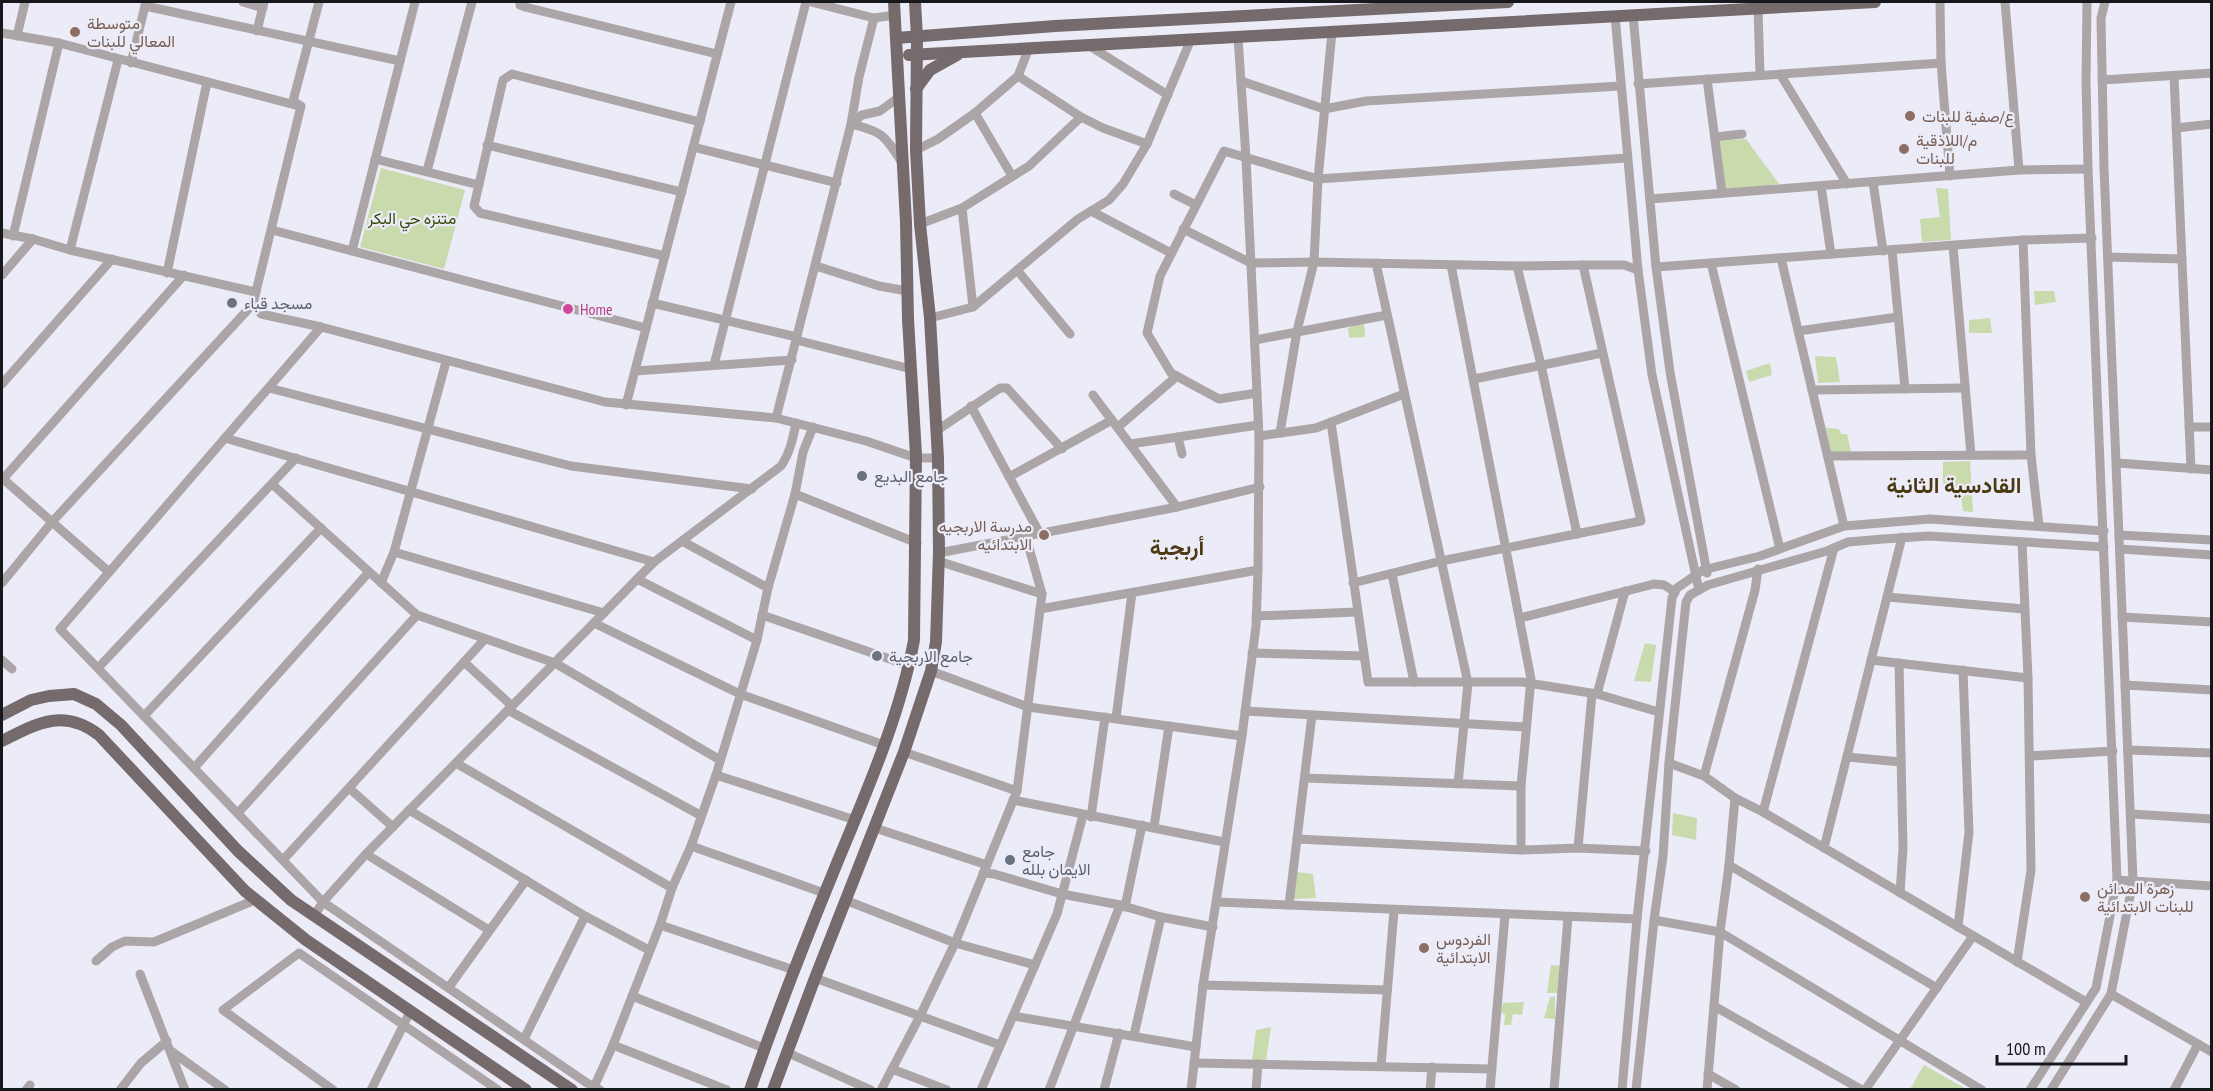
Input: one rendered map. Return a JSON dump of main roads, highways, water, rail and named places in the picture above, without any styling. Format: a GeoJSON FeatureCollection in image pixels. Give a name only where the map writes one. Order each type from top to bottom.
{"type":"FeatureCollection","features":[{"type":"Feature","properties":{"kind":"main road"},"geometry":{"type":"LineString","coordinates":[[750,1089],[794,970],[884,745],[910,666],[914,640],[917,543],[916,458],[894,2]]}},
{"type":"Feature","properties":{"kind":"main road"},"geometry":{"type":"LineString","coordinates":[[915,2],[919,17],[928,28],[953,34]]}},
{"type":"Feature","properties":{"kind":"main road"},"geometry":{"type":"LineString","coordinates":[[773,1089],[904,752],[931,671],[936,642],[938,458],[930,318],[920,224],[916,150],[915,2]]}},
{"type":"Feature","properties":{"kind":"main road"},"geometry":{"type":"LineString","coordinates":[[896,38],[1449,3],[1508,2]]}},
{"type":"Feature","properties":{"kind":"main road"},"geometry":{"type":"LineString","coordinates":[[897,56],[1875,2]]}},
{"type":"Feature","properties":{"kind":"main road"},"geometry":{"type":"LineString","coordinates":[[1365,9],[1357,14],[1356,21],[1361,28],[1367,30]]}},
{"type":"Feature","properties":{"kind":"main road"},"geometry":{"type":"LineString","coordinates":[[1320,11],[1328,16],[1330,22],[1326,32]]}},
{"type":"Feature","properties":{"kind":"main road"},"geometry":{"type":"LineString","coordinates":[[999,30],[1000,50]]}},
{"type":"Feature","properties":{"kind":"main road"},"geometry":{"type":"LineString","coordinates":[[915,90],[930,70],[948,58],[963,52]]}},
{"type":"Feature","properties":{"kind":"main road"},"geometry":{"type":"LineString","coordinates":[[2,715],[31,700],[49,696],[74,694],[96,704],[121,724],[262,875],[291,900],[572,1089]]}},
{"type":"Feature","properties":{"kind":"main road"},"geometry":{"type":"LineString","coordinates":[[2,741],[31,727],[55,720],[71,720],[86,724],[99,735],[245,891],[306,940],[526,1089]]}},
{"type":"Feature","properties":{"kind":"place","name":"متوسطة المعالي للبنات"},"geometry":{"type":"Point","coordinates":[75,32]}},
{"type":"Feature","properties":{"kind":"place","name":"ع/صفية للبنات"},"geometry":{"type":"Point","coordinates":[1910,116]}},
{"type":"Feature","properties":{"kind":"place","name":"م/اللاذقية للبنات"},"geometry":{"type":"Point","coordinates":[1904,149]}},
{"type":"Feature","properties":{"kind":"place","name":"مسجد قباء"},"geometry":{"type":"Point","coordinates":[232,303]}},
{"type":"Feature","properties":{"kind":"place","name":"Home"},"geometry":{"type":"Point","coordinates":[568,309]}},
{"type":"Feature","properties":{"kind":"place","name":"جامع البديع"},"geometry":{"type":"Point","coordinates":[862,476]}},
{"type":"Feature","properties":{"kind":"place","name":"مدرسة الاربجيه الابتدائيه"},"geometry":{"type":"Point","coordinates":[1044,535]}},
{"type":"Feature","properties":{"kind":"place","name":"جامع الاربجية"},"geometry":{"type":"Point","coordinates":[877,656]}},
{"type":"Feature","properties":{"kind":"place","name":"جامع الايمان بلله"},"geometry":{"type":"Point","coordinates":[1010,860]}},
{"type":"Feature","properties":{"kind":"place","name":"زهرة المدائن للبنات الابتدائية"},"geometry":{"type":"Point","coordinates":[2085,897]}},
{"type":"Feature","properties":{"kind":"place","name":"الفردوس الابتدائية"},"geometry":{"type":"Point","coordinates":[1424,948]}},
{"type":"Feature","properties":{"kind":"district","name":"القادسية الثانية"},"geometry":{"type":"Point","coordinates":[1954,485]}},
{"type":"Feature","properties":{"kind":"district","name":"أربجية"},"geometry":{"type":"Point","coordinates":[1177,547]}},
{"type":"Feature","properties":{"kind":"park label","name":"متنزه حي البكر"},"geometry":{"type":"Point","coordinates":[412,218]}}]}
